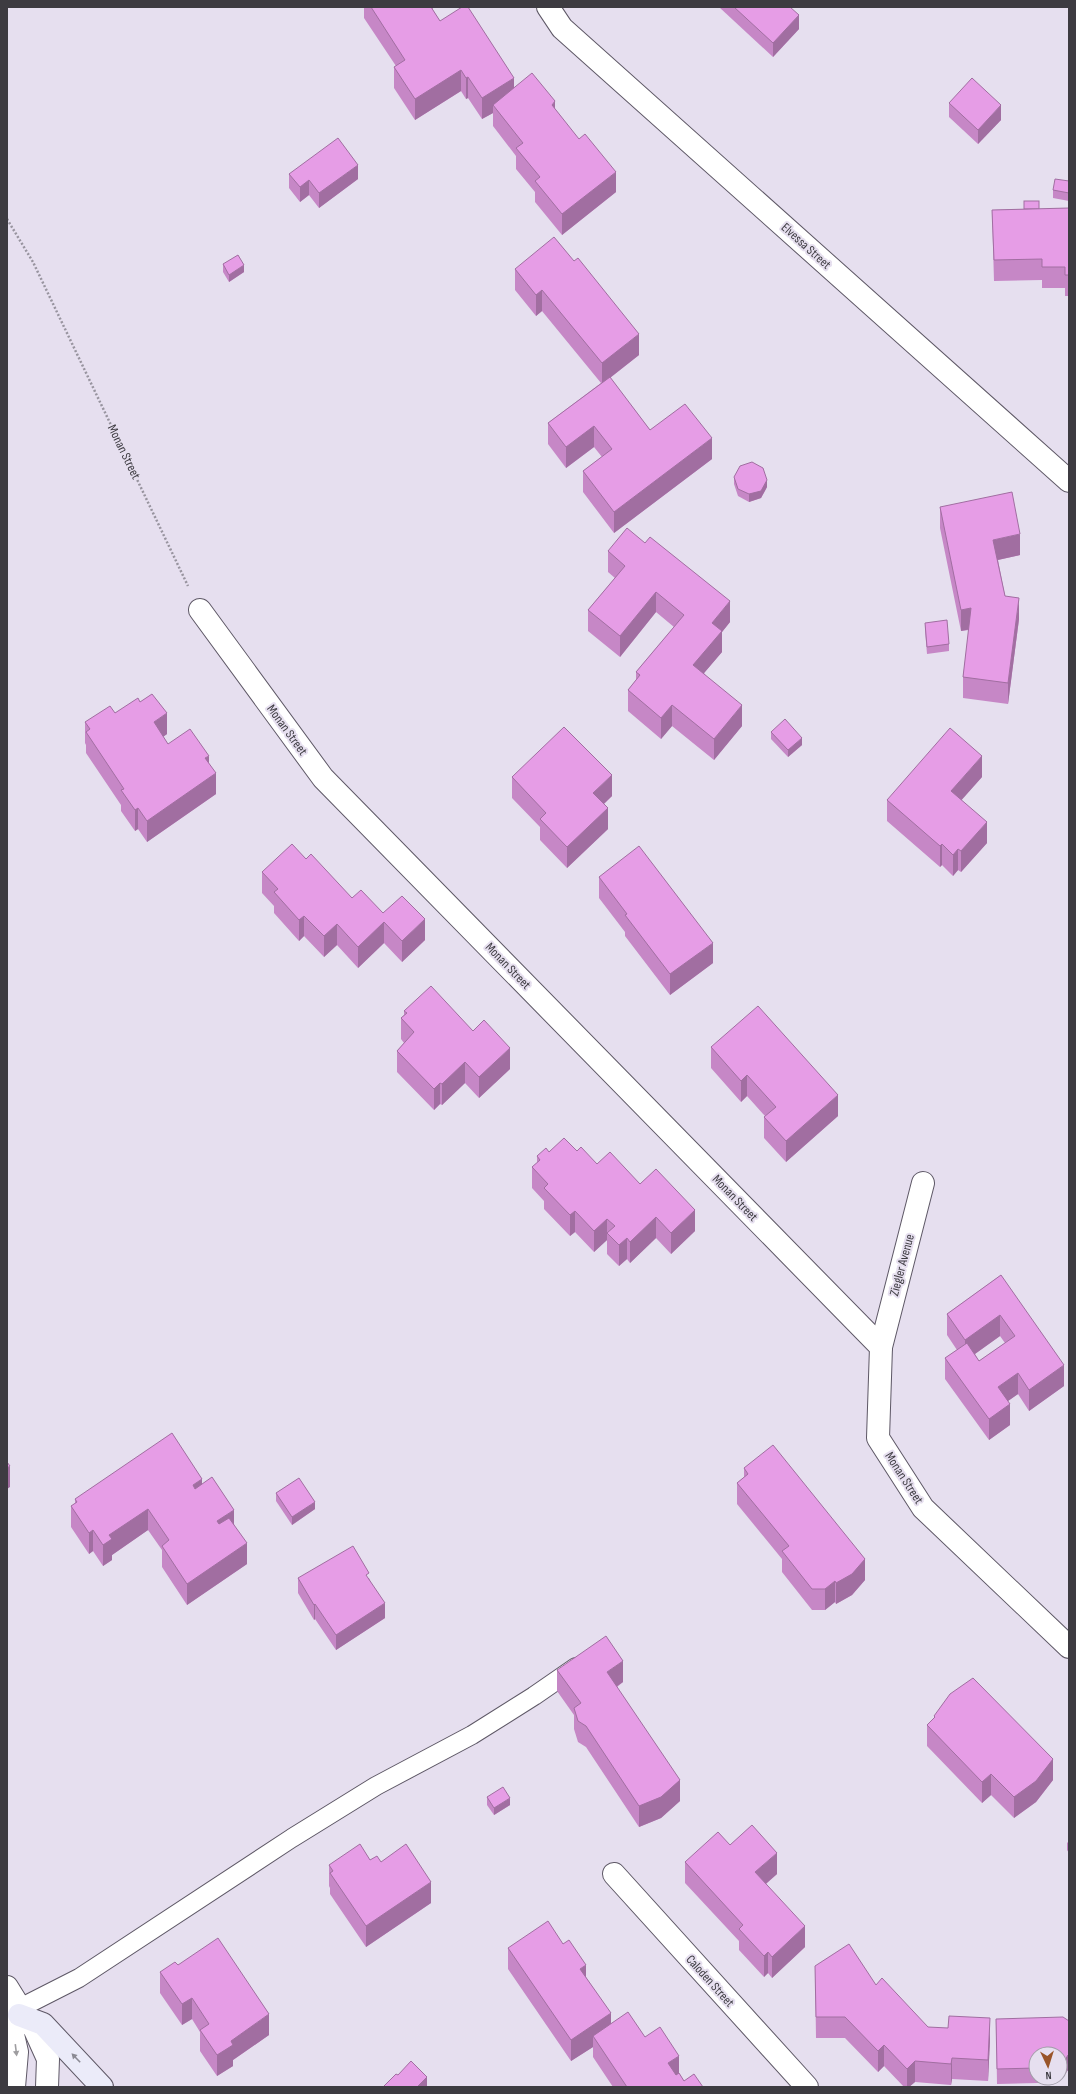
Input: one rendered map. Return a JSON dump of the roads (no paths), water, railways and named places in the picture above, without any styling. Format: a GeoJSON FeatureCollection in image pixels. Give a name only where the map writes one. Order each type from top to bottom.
{"type":"FeatureCollection","features":[{"type":"Feature","properties":{"kind":"main road"},"geometry":{"type":"LineString","coordinates":[[20,2012],[43,2024],[102,2087]]}},
{"type":"Feature","properties":{"kind":"street","name":"Elvessa Street"},"geometry":{"type":"LineString","coordinates":[[548,7],[562,28],[1069,481]]}},
{"type":"Feature","properties":{"kind":"street","name":"Monan Street"},"geometry":{"type":"LineString","coordinates":[[200,610],[323,778],[881,1347],[878,1438],[923,1508],[1069,1647]]}},
{"type":"Feature","properties":{"kind":"street","name":"Ziegler Avenue"},"geometry":{"type":"LineString","coordinates":[[881,1347],[923,1183]]}},
{"type":"Feature","properties":{"kind":"street","name":"Caloden Street"},"geometry":{"type":"LineString","coordinates":[[614,1874],[808,2087]]}},
{"type":"Feature","properties":{"kind":"street"},"geometry":{"type":"LineString","coordinates":[[7,1987],[20,2012],[34,2028],[48,2059],[47,2087]]}},
{"type":"Feature","properties":{"kind":"street"},"geometry":{"type":"LineString","coordinates":[[14,2087],[17,2052],[12,2030],[20,2012]]}},
{"type":"Feature","properties":{"kind":"lane"},"geometry":{"type":"LineString","coordinates":[[20,2012],[79,1978],[299,1834],[376,1786],[472,1735],[534,1696],[588,1659]]}}]}
